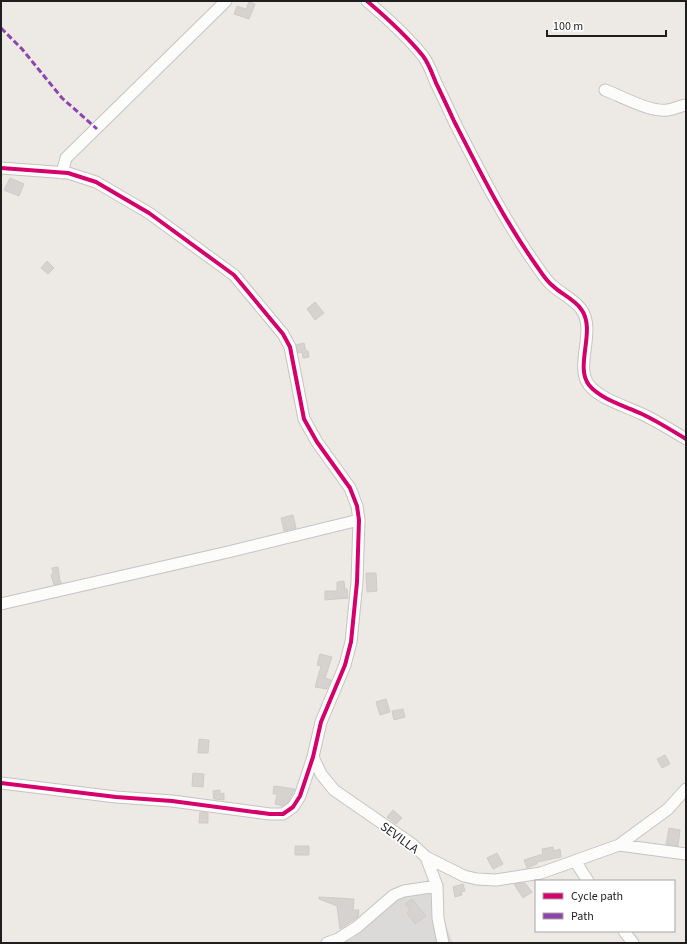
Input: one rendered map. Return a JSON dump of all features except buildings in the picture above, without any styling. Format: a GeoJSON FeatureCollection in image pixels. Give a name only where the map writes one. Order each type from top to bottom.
{"type":"FeatureCollection","features":[{"type":"Feature","properties":{"kind":"street"},"geometry":{"type":"LineString","coordinates":[[62,173],[66,158],[226,1]]}},
{"type":"Feature","properties":{"kind":"street"},"geometry":{"type":"LineString","coordinates":[[367,1],[399,30],[423,56],[473,159],[500,208],[536,265],[551,285],[581,308],[586,326],[587,340],[584,366],[588,384],[603,396],[642,414],[686,439]]}},
{"type":"Feature","properties":{"kind":"street"},"geometry":{"type":"LineString","coordinates":[[605,90],[627,100],[653,109],[667,110],[686,105]]}},
{"type":"Feature","properties":{"kind":"street"},"geometry":{"type":"LineString","coordinates":[[1,168],[68,173],[96,182],[150,213],[234,275],[283,334],[290,347],[304,419],[317,442],[350,488],[357,506],[359,520],[357,582],[351,642],[345,665],[321,722],[313,757],[300,796],[293,806],[283,814],[270,814],[1,783]]}},
{"type":"Feature","properties":{"kind":"street"},"geometry":{"type":"LineString","coordinates":[[1,604],[228,552],[359,520]]}},
{"type":"Feature","properties":{"kind":"street","name":"SEVILLA"},"geometry":{"type":"LineString","coordinates":[[313,757],[321,774],[334,790],[412,844],[426,857],[437,886],[438,918],[443,943]]}},
{"type":"Feature","properties":{"kind":"street"},"geometry":{"type":"LineString","coordinates":[[426,857],[464,876],[477,879],[496,880],[541,873],[619,844],[668,809],[686,789]]}},
{"type":"Feature","properties":{"kind":"street"},"geometry":{"type":"LineString","coordinates":[[619,844],[686,854]]}},
{"type":"Feature","properties":{"kind":"street"},"geometry":{"type":"LineString","coordinates":[[575,861],[587,880]]}},
{"type":"Feature","properties":{"kind":"street"},"geometry":{"type":"LineString","coordinates":[[327,943],[338,939],[357,927],[386,900],[394,895],[404,891],[437,886]]}},
{"type":"Feature","properties":{"kind":"street"},"geometry":{"type":"LineString","coordinates":[[625,932],[633,943]]}},
{"type":"Feature","properties":{"kind":"shaded area"},"geometry":{"type":"Polygon","coordinates":[[[431,889],[453,943],[340,943],[353,938],[402,895],[431,889]]]}},
{"type":"Feature","properties":{"kind":"marked path"},"geometry":{"type":"LineString","coordinates":[[1,28],[22,49],[62,98],[97,129]]}},
{"type":"Feature","properties":{"kind":"cycle path"},"geometry":{"type":"LineString","coordinates":[[367,1],[389,20],[417,48],[425,59],[473,158],[492,194],[524,248],[548,282],[575,302],[581,309],[587,327],[584,368],[585,377],[589,385],[613,402],[648,417],[686,439]]}},
{"type":"Feature","properties":{"kind":"cycle path"},"geometry":{"type":"LineString","coordinates":[[1,168],[68,173],[96,182],[149,213],[234,275],[283,334],[290,347],[304,419],[317,442],[350,488],[357,506],[359,520],[357,582],[351,642],[345,665],[321,722],[313,757],[300,796],[293,807],[283,814],[270,814],[172,801],[116,797],[1,783]]}}]}
